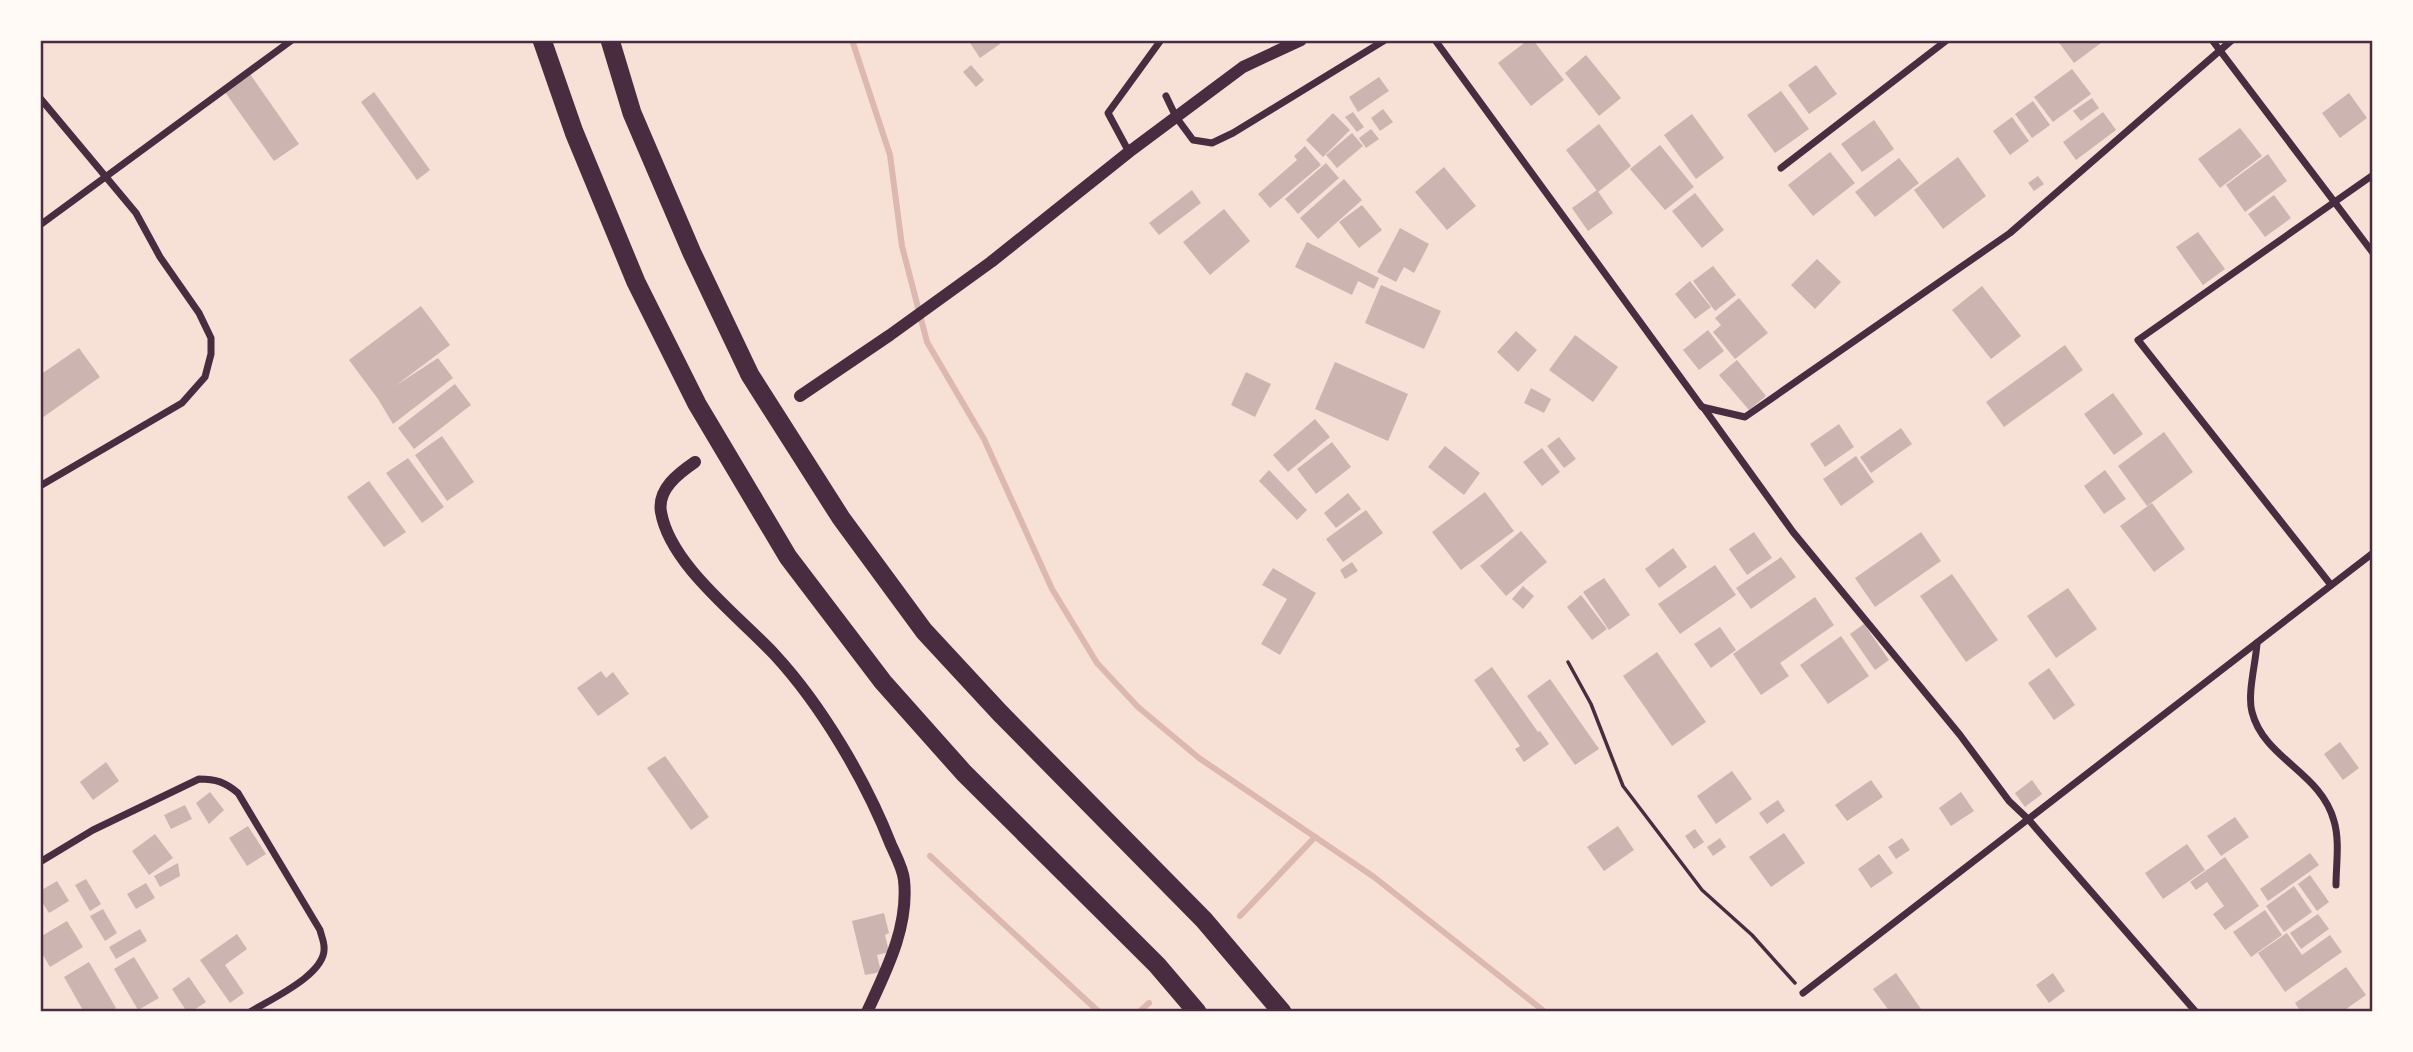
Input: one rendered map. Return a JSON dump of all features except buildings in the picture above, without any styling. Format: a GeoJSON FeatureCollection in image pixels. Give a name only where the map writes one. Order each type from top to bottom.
{"type":"FeatureCollection","features":[{"type":"Feature","properties":{"kind":"highway"},"geometry":{"type":"LineString","coordinates":[[542,40],[574,132],[636,282],[697,404],[788,556],[883,682],[964,773],[1157,965],[1197,1012]]}},
{"type":"Feature","properties":{"kind":"highway"},"geometry":{"type":"LineString","coordinates":[[610,40],[632,113],[692,253],[750,375],[841,518],[924,631],[1000,713],[1205,919],[1282,1012]]}},
{"type":"Feature","properties":{"kind":"street"},"geometry":{"type":"LineString","coordinates":[[40,225],[292,40]]}},
{"type":"Feature","properties":{"kind":"street"},"geometry":{"type":"LineString","coordinates":[[1129,152],[1108,113],[1161,40]]}},
{"type":"Feature","properties":{"kind":"street"},"geometry":{"type":"LineString","coordinates":[[800,396],[890,335],[991,261],[1129,152],[1243,67],[1301,40]]}},
{"type":"Feature","properties":{"kind":"street"},"geometry":{"type":"LineString","coordinates":[[1166,96],[1175,117],[1193,140],[1212,143],[1233,133],[1385,40]]}},
{"type":"Feature","properties":{"kind":"street"},"geometry":{"type":"LineString","coordinates":[[1435,40],[1793,532],[1960,736],[2009,801],[2028,819],[2196,1012]]}},
{"type":"Feature","properties":{"kind":"street"},"geometry":{"type":"LineString","coordinates":[[1782,168],[1947,40]]}},
{"type":"Feature","properties":{"kind":"street"},"geometry":{"type":"LineString","coordinates":[[2212,40],[2373,253]]}},
{"type":"Feature","properties":{"kind":"street"},"geometry":{"type":"LineString","coordinates":[[1702,407],[1745,417],[2010,233],[2232,40]]}},
{"type":"Feature","properties":{"kind":"street"},"geometry":{"type":"LineString","coordinates":[[40,98],[136,213],[160,257],[200,313],[211,338],[211,354],[205,377],[182,403],[40,486]]}},
{"type":"Feature","properties":{"kind":"street"},"geometry":{"type":"LineString","coordinates":[[2331,585],[2138,340],[2373,175]]}},
{"type":"Feature","properties":{"kind":"street"},"geometry":{"type":"LineString","coordinates":[[695,462],[674,477],[662,501],[660,510],[674,549],[776,657],[828,724],[875,803],[904,878],[902,915],[892,959],[867,1012]]}},
{"type":"Feature","properties":{"kind":"street"},"geometry":{"type":"LineString","coordinates":[[1803,993],[2373,553]]}},
{"type":"Feature","properties":{"kind":"street"},"geometry":{"type":"LineString","coordinates":[[2257,643],[2255,673],[2250,693],[2252,711],[2262,736],[2309,779],[2334,821],[2336,886]]}},
{"type":"Feature","properties":{"kind":"street"},"geometry":{"type":"LineString","coordinates":[[40,862],[93,830],[199,779],[216,779],[228,785],[238,793],[320,930],[325,948],[319,965],[308,977],[250,1012]]}},
{"type":"Feature","properties":{"kind":"path"},"geometry":{"type":"LineString","coordinates":[[1568,662],[1591,704],[1623,786],[1702,890],[1752,935],[1803,993]]}},
{"type":"Feature","properties":{"kind":"waterway"},"geometry":{"type":"LineString","coordinates":[[852,40],[890,155],[902,246],[927,342],[984,439],[1052,589],[1097,663],[1138,707],[1199,758],[1374,877],[1545,1012]]}},
{"type":"Feature","properties":{"kind":"waterway"},"geometry":{"type":"LineString","coordinates":[[1240,916],[1315,837]]}},
{"type":"Feature","properties":{"kind":"waterway"},"geometry":{"type":"LineString","coordinates":[[930,856],[1099,1012]]}},
{"type":"Feature","properties":{"kind":"waterway"},"geometry":{"type":"LineString","coordinates":[[1139,1012],[1149,1003]]}}]}
